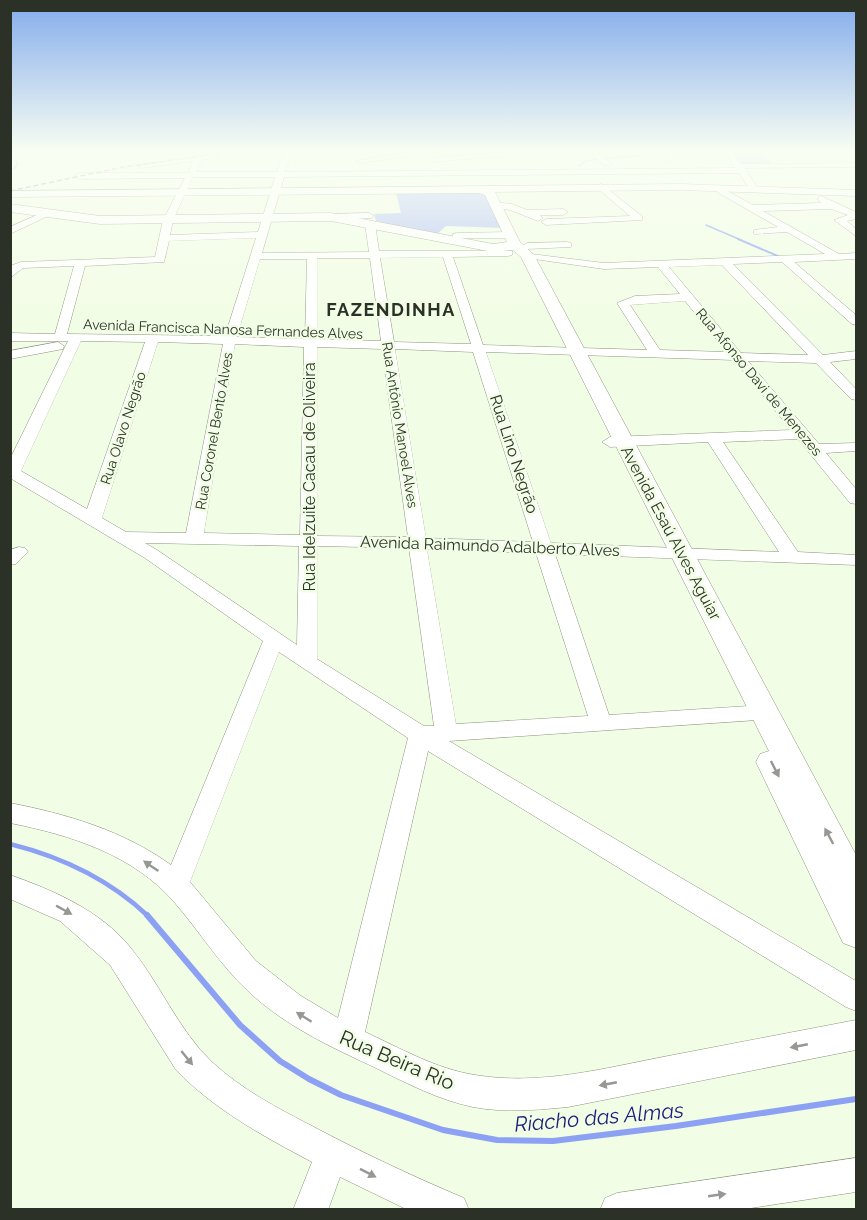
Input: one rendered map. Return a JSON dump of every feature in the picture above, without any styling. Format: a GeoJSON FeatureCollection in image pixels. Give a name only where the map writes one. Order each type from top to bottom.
{"type":"FeatureCollection","features":[{"type":"Feature","properties":{"kind":"main road"},"geometry":{"type":"LineString","coordinates":[[16,209],[100,220],[331,217],[369,220],[511,241]]}},
{"type":"Feature","properties":{"kind":"main road","name":"Rua Antônio Manoel Alves"},"geometry":{"type":"LineString","coordinates":[[367,209],[369,220]]}},
{"type":"Feature","properties":{"kind":"main road","name":"Avenida Esaú Alves Aguiar"},"geometry":{"type":"LineString","coordinates":[[495,209],[519,259],[544,299],[756,714],[856,932]]}},
{"type":"Feature","properties":{"kind":"main road","name":"Avenida Esaú Alves Aguiar"},"geometry":{"type":"LineString","coordinates":[[756,714],[856,888]]}},
{"type":"Feature","properties":{"kind":"street"},"geometry":{"type":"LineString","coordinates":[[13,271],[80,263],[160,260],[168,220],[173,209]]}},
{"type":"Feature","properties":{"kind":"street","name":"Rua Coronel Bento Alves"},"geometry":{"type":"LineString","coordinates":[[194,538],[230,342],[269,209]]}},
{"type":"Feature","properties":{"kind":"street"},"geometry":{"type":"LineString","coordinates":[[517,209],[550,224]]}},
{"type":"Feature","properties":{"kind":"street"},"geometry":{"type":"LineString","coordinates":[[754,209],[856,267]]}},
{"type":"Feature","properties":{"kind":"street"},"geometry":{"type":"LineString","coordinates":[[838,209],[856,216]]}},
{"type":"Feature","properties":{"kind":"street"},"geometry":{"type":"LineString","coordinates":[[527,213],[628,210],[639,218],[528,225]]}},
{"type":"Feature","properties":{"kind":"street"},"geometry":{"type":"LineString","coordinates":[[10,231],[47,214]]}},
{"type":"Feature","properties":{"kind":"street"},"geometry":{"type":"LineString","coordinates":[[856,216],[839,220],[856,233]]}},
{"type":"Feature","properties":{"kind":"street","name":"Rua Antônio Manoel Alves"},"geometry":{"type":"LineString","coordinates":[[348,1040],[433,734],[418,543],[369,220]]}},
{"type":"Feature","properties":{"kind":"street"},"geometry":{"type":"LineString","coordinates":[[757,232],[789,229]]}},
{"type":"Feature","properties":{"kind":"street"},"geometry":{"type":"LineString","coordinates":[[164,238],[261,235]]}},
{"type":"Feature","properties":{"kind":"street"},"geometry":{"type":"LineString","coordinates":[[457,236],[567,245]]}},
{"type":"Feature","properties":{"kind":"street"},"geometry":{"type":"LineString","coordinates":[[255,256],[447,254],[511,241],[594,265],[856,256]]}},
{"type":"Feature","properties":{"kind":"street","name":"Rua Lino Negrão"},"geometry":{"type":"LineString","coordinates":[[447,254],[602,723]]}},
{"type":"Feature","properties":{"kind":"street","name":"Rua Idelzuite Cacau de Oliveira"},"geometry":{"type":"LineString","coordinates":[[307,662],[312,255]]}},
{"type":"Feature","properties":{"kind":"street"},"geometry":{"type":"LineString","coordinates":[[786,260],[856,321]]}},
{"type":"Feature","properties":{"kind":"street"},"geometry":{"type":"LineString","coordinates":[[725,262],[856,396]]}},
{"type":"Feature","properties":{"kind":"street"},"geometry":{"type":"LineString","coordinates":[[60,338],[80,263]]}},
{"type":"Feature","properties":{"kind":"street","name":"Rua Afonso Davi de Menezes"},"geometry":{"type":"LineString","coordinates":[[661,264],[856,500]]}},
{"type":"Feature","properties":{"kind":"street"},"geometry":{"type":"LineString","coordinates":[[656,354],[622,304],[623,302],[631,299],[688,297]]}},
{"type":"Feature","properties":{"kind":"street","name":"Avenida Francisca Nanosa Fernandes Alves"},"geometry":{"type":"LineString","coordinates":[[10,337],[819,359],[856,355]]}},
{"type":"Feature","properties":{"kind":"street"},"geometry":{"type":"LineString","coordinates":[[10,355],[75,340]]}},
{"type":"Feature","properties":{"kind":"street"},"geometry":{"type":"LineString","coordinates":[[75,340],[14,479],[93,518],[124,537],[307,662],[433,734],[856,997]]}},
{"type":"Feature","properties":{"kind":"street","name":"Rua Olavo Negrão"},"geometry":{"type":"LineString","coordinates":[[93,518],[153,340]]}},
{"type":"Feature","properties":{"kind":"street"},"geometry":{"type":"LineString","coordinates":[[616,442],[802,434]]}},
{"type":"Feature","properties":{"kind":"street"},"geometry":{"type":"LineString","coordinates":[[713,438],[792,557]]}},
{"type":"Feature","properties":{"kind":"street"},"geometry":{"type":"LineString","coordinates":[[815,449],[856,447]]}},
{"type":"Feature","properties":{"kind":"street","name":"Avenida Raimundo Adalberto Alves"},"geometry":{"type":"LineString","coordinates":[[124,537],[545,547],[856,561]]}},
{"type":"Feature","properties":{"kind":"street"},"geometry":{"type":"LineString","coordinates":[[176,885],[274,639]]}},
{"type":"Feature","properties":{"kind":"street"},"geometry":{"type":"LineString","coordinates":[[433,734],[756,714]]}},
{"type":"Feature","properties":{"kind":"street","name":"Rua Beira Rio"},"geometry":{"type":"LineString","coordinates":[[10,813],[42,818],[138,857],[176,885],[231,953],[262,985],[302,1016],[348,1040],[437,1079],[472,1090],[500,1094],[532,1094],[592,1087],[856,1035]]}},
{"type":"Feature","properties":{"kind":"street"},"geometry":{"type":"LineString","coordinates":[[10,886],[70,913],[105,940],[125,963],[187,1059],[213,1085],[246,1108],[332,1154],[397,1187],[452,1209]]}},
{"type":"Feature","properties":{"kind":"street"},"geometry":{"type":"LineString","coordinates":[[310,1209],[332,1154]]}},
{"type":"Feature","properties":{"kind":"street"},"geometry":{"type":"LineString","coordinates":[[618,1209],[856,1175]]}},
{"type":"Feature","properties":{"kind":"shaded area"},"geometry":{"type":"Polygon","coordinates":[[[400,209],[493,209],[502,228],[446,226],[436,235],[376,221],[374,214],[401,213],[400,209]]]}},
{"type":"Feature","properties":{"kind":"waterway"},"geometry":{"type":"LineString","coordinates":[[706,225],[741,240]]}},
{"type":"Feature","properties":{"kind":"waterway"},"geometry":{"type":"LineString","coordinates":[[738,239],[785,259]]}},
{"type":"Feature","properties":{"kind":"waterway","name":"Riacho das Almas"},"geometry":{"type":"LineString","coordinates":[[10,844],[29,849],[84,871],[117,891],[147,915]]}},
{"type":"Feature","properties":{"kind":"waterway","name":"Riacho das Almas"},"geometry":{"type":"LineString","coordinates":[[147,915],[240,1025],[280,1061],[341,1095],[443,1130],[497,1140],[553,1141],[676,1126],[856,1099]]}},
{"type":"Feature","properties":{"kind":"district","name":"FAZENDINHA"},"geometry":{"type":"Point","coordinates":[391,309]}}]}
